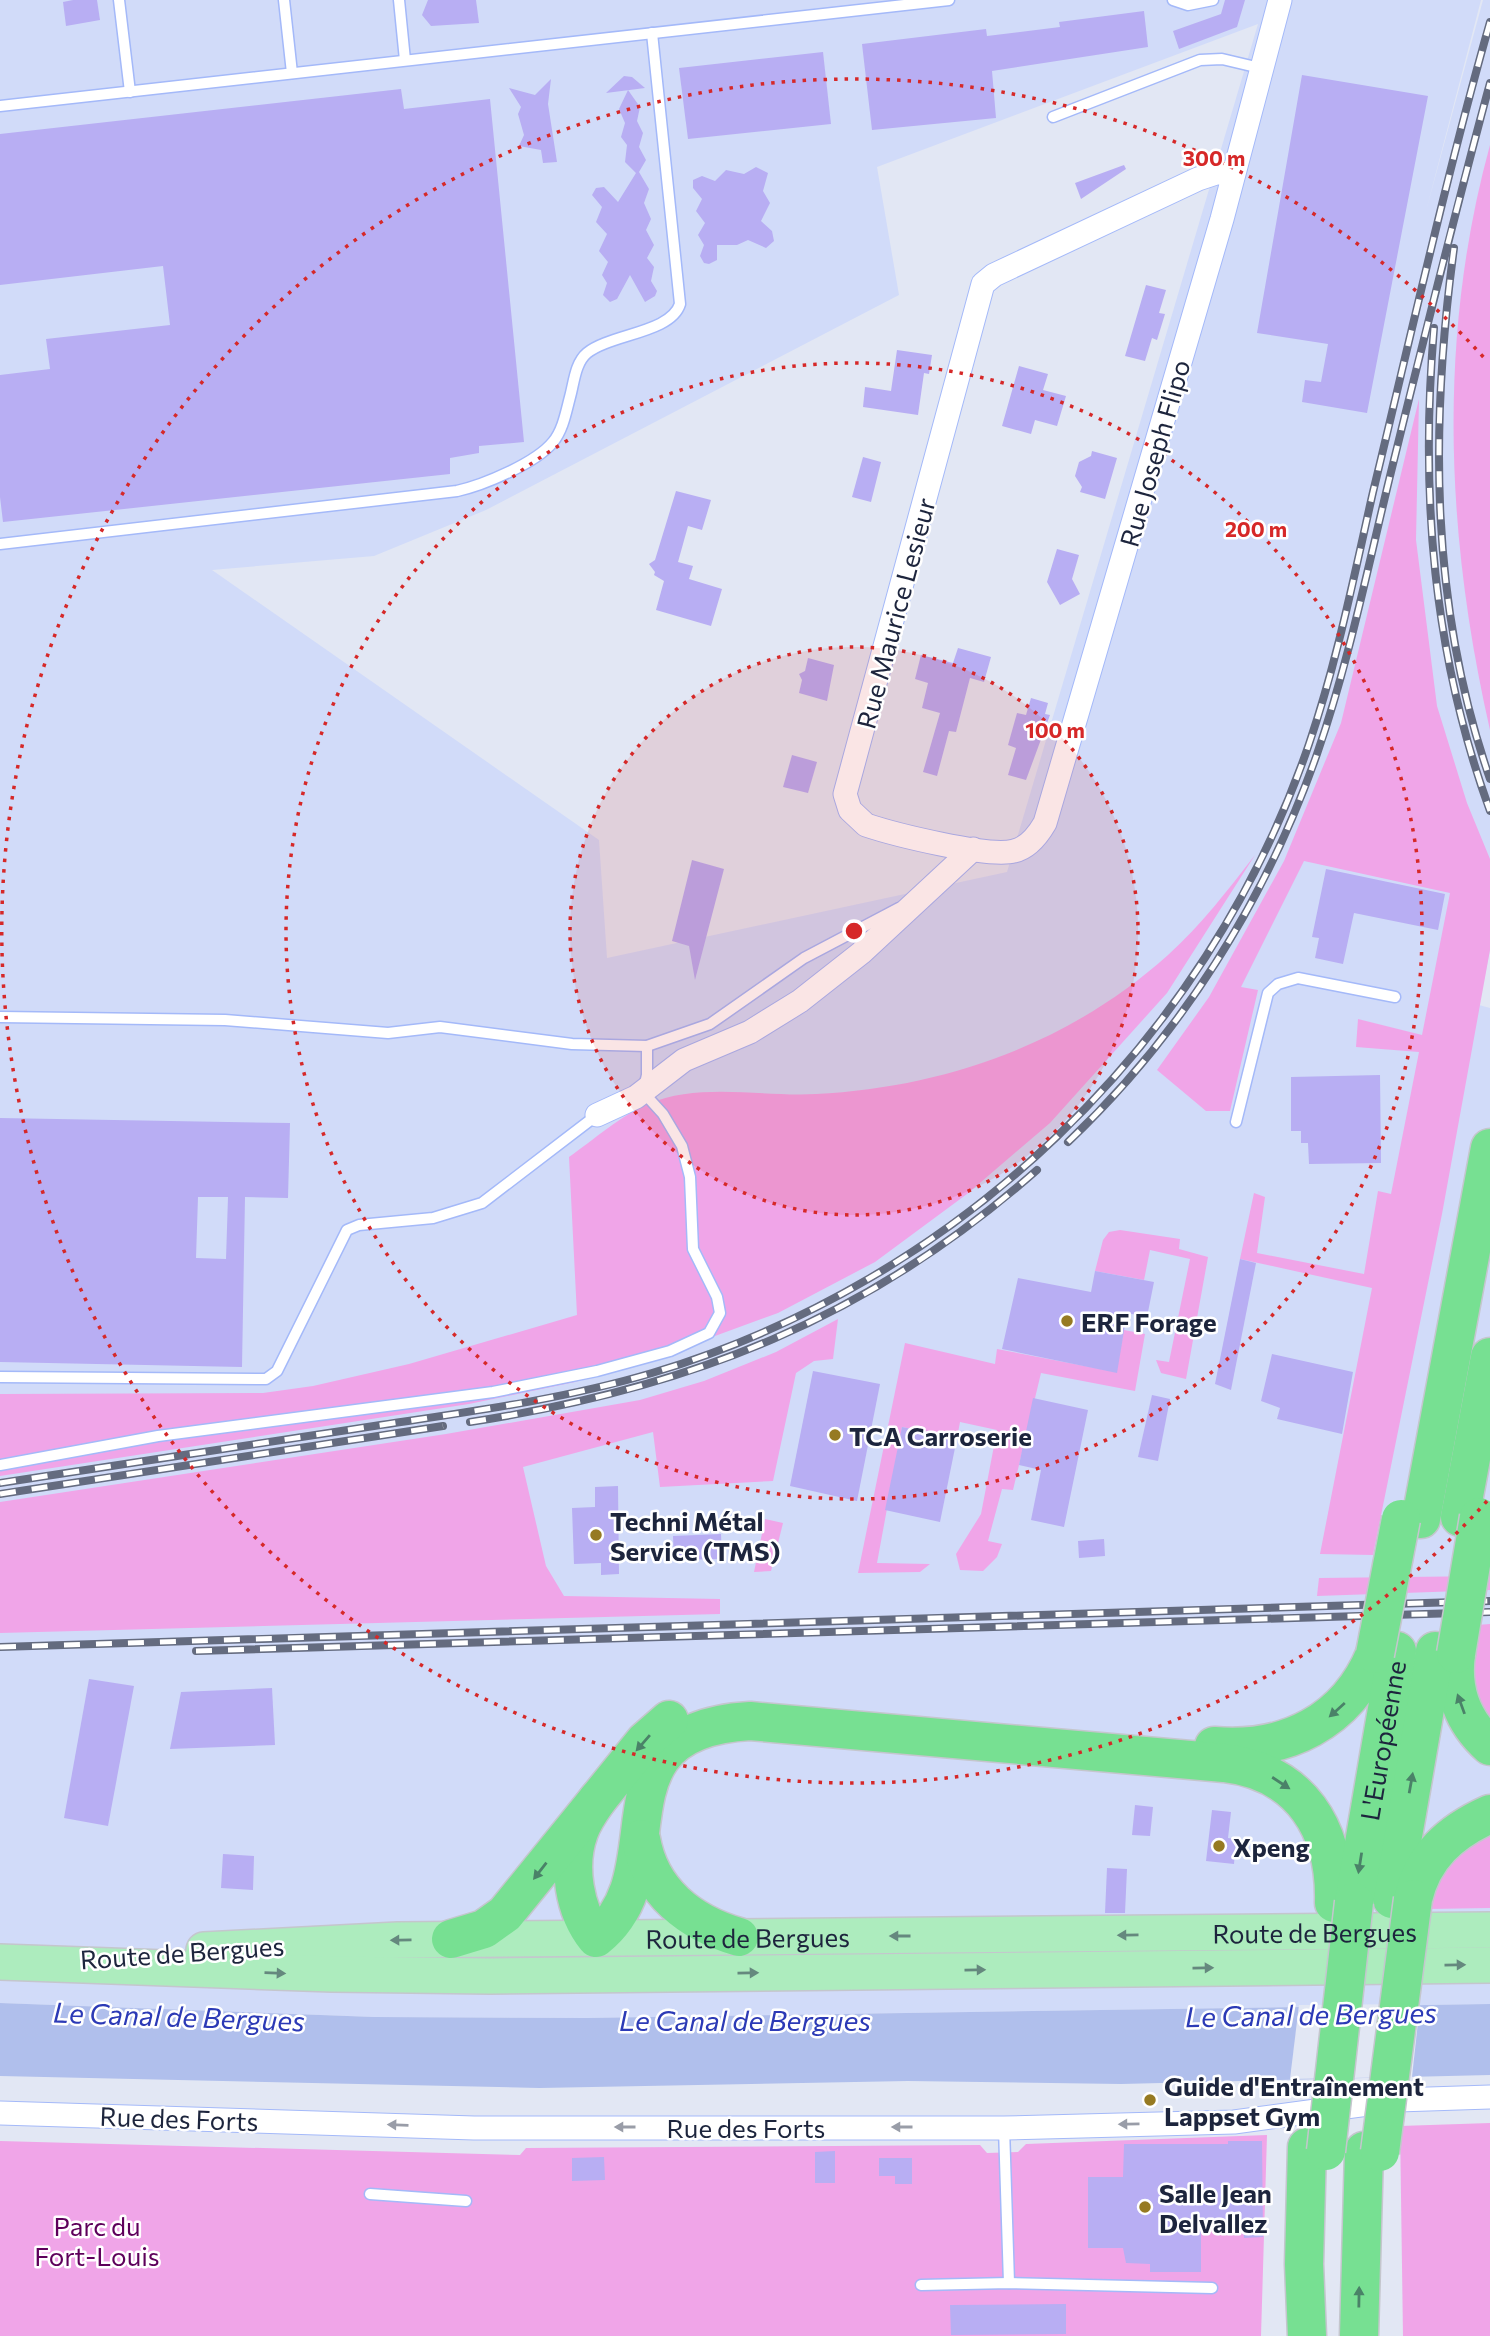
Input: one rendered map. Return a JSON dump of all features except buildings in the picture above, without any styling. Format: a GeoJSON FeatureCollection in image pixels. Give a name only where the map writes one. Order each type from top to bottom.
{"type":"FeatureCollection","features":[{"type":"Feature","properties":{"kind":"highway","name":"L'Européenne"},"geometry":{"type":"LineString","coordinates":[[1320,2336],[1317,2149],[1344,1902],[1411,1519],[1469,1261],[1490,1148]]}},
{"type":"Feature","properties":{"kind":"highway","name":"L'Européenne"},"geometry":{"type":"LineString","coordinates":[[1402,1899],[1470,1517],[1490,1357]]}},
{"type":"Feature","properties":{"kind":"highway"},"geometry":{"type":"LineString","coordinates":[[1470,1517],[1490,1440]]}},
{"type":"Feature","properties":{"kind":"highway"},"geometry":{"type":"LineString","coordinates":[[451,1939],[484,1929],[505,1914],[658,1728],[678,1714],[709,1706],[768,1704],[1250,1747],[1288,1740],[1322,1723],[1357,1689],[1386,1652]]}},
{"type":"Feature","properties":{"kind":"highway"},"geometry":{"type":"LineString","coordinates":[[1445,1653],[1454,1672],[1460,1702],[1474,1729],[1490,1746]]}},
{"type":"Feature","properties":{"kind":"highway"},"geometry":{"type":"LineString","coordinates":[[598,1798],[578,1833],[574,1869],[581,1914],[596,1938],[614,1921],[625,1903],[635,1874],[640,1823],[649,1782],[674,1746],[705,1726],[732,1722],[778,1721],[1224,1763],[1264,1773],[1281,1782],[1304,1802],[1321,1828],[1344,1902]]}},
{"type":"Feature","properties":{"kind":"highway"},"geometry":{"type":"LineString","coordinates":[[1359,2336],[1359,2258],[1402,1899],[1435,1850],[1462,1829],[1490,1815]]}},
{"type":"Feature","properties":{"kind":"highway"},"geometry":{"type":"LineString","coordinates":[[640,1823],[646,1861],[665,1892],[680,1909],[704,1926],[739,1937]]}},
{"type":"Feature","properties":{"kind":"highway"},"geometry":{"type":"LineString","coordinates":[[1307,2336],[1304,2264],[1317,2149]]}},
{"type":"Feature","properties":{"kind":"main road","name":"Route de Bergues"},"geometry":{"type":"LineString","coordinates":[[4,1962],[319,1943],[451,1939],[1490,1930]]}},
{"type":"Feature","properties":{"kind":"main road"},"geometry":{"type":"LineString","coordinates":[[332,1974],[467,1960],[545,1957],[574,1950],[596,1938],[626,1960],[679,1974]]}},
{"type":"Feature","properties":{"kind":"main road","name":"Route de Bergues"},"geometry":{"type":"LineString","coordinates":[[4,1962],[332,1974],[679,1974],[1490,1965]]}},
{"type":"Feature","properties":{"kind":"street","name":"Rue Joseph Flipo"},"geometry":{"type":"LineString","coordinates":[[973,849],[996,853],[1021,849],[1041,831],[1049,814],[1280,0]]}},
{"type":"Feature","properties":{"kind":"street","name":"Rue Maurice Lesieur"},"geometry":{"type":"LineString","coordinates":[[973,849],[866,825],[854,816],[845,794],[982,287],[989,278],[1198,179],[1216,173],[1233,173]]}},
{"type":"Feature","properties":{"kind":"street"},"geometry":{"type":"LineString","coordinates":[[597,1115],[643,1092],[684,1060],[744,1035],[788,1010],[844,967],[920,901],[973,849]]}},
{"type":"Feature","properties":{"kind":"street","name":"Rue des Forts"},"geometry":{"type":"LineString","coordinates":[[0,2113],[474,2128],[1004,2127],[1234,2122],[1398,2100],[1490,2097]]}},
{"type":"Feature","properties":{"kind":"lane"},"geometry":{"type":"LineString","coordinates":[[119,0],[130,92]]}},
{"type":"Feature","properties":{"kind":"lane"},"geometry":{"type":"LineString","coordinates":[[284,0],[292,73]]}},
{"type":"Feature","properties":{"kind":"lane"},"geometry":{"type":"LineString","coordinates":[[400,0],[405,61]]}},
{"type":"Feature","properties":{"kind":"lane"},"geometry":{"type":"LineString","coordinates":[[0,106],[949,0]]}},
{"type":"Feature","properties":{"kind":"lane"},"geometry":{"type":"LineString","coordinates":[[1173,0],[1188,5],[1213,0]]}},
{"type":"Feature","properties":{"kind":"lane"},"geometry":{"type":"LineString","coordinates":[[0,544],[457,491],[495,478],[548,447],[562,427],[584,355],[598,346],[672,318],[680,304],[652,33]]}},
{"type":"Feature","properties":{"kind":"lane"},"geometry":{"type":"LineString","coordinates":[[1053,117],[1200,60],[1222,59],[1260,68]]}},
{"type":"Feature","properties":{"kind":"lane"},"geometry":{"type":"LineString","coordinates":[[0,1017],[225,1020],[388,1033],[440,1027],[572,1044],[647,1046],[710,1024],[804,958],[863,924],[920,901]]}},
{"type":"Feature","properties":{"kind":"lane"},"geometry":{"type":"LineString","coordinates":[[1236,1122],[1268,993],[1278,984],[1298,978],[1395,997]]}},
{"type":"Feature","properties":{"kind":"lane"},"geometry":{"type":"LineString","coordinates":[[0,1465],[158,1436],[493,1392],[597,1371],[670,1350],[709,1333],[720,1313],[717,1297],[693,1250],[690,1177],[682,1146],[663,1114],[643,1092],[647,1075],[647,1046]]}},
{"type":"Feature","properties":{"kind":"lane"},"geometry":{"type":"LineString","coordinates":[[0,1377],[266,1379],[277,1371],[348,1230],[359,1225],[433,1218],[482,1203],[597,1115]]}},
{"type":"Feature","properties":{"kind":"lane"},"geometry":{"type":"LineString","coordinates":[[1004,2127],[1009,2283]]}},
{"type":"Feature","properties":{"kind":"lane"},"geometry":{"type":"LineString","coordinates":[[370,2194],[466,2201]]}},
{"type":"Feature","properties":{"kind":"lane"},"geometry":{"type":"LineString","coordinates":[[921,2285],[1009,2283],[1212,2288]]}},
{"type":"Feature","properties":{"kind":"shaded area"},"geometry":{"type":"Polygon","coordinates":[[[0,0],[1481,0],[1426,211],[1483,0],[1490,0],[1490,950],[1479,1005],[1490,1008],[1490,2004],[587,2018],[374,2017],[0,2003],[0,0]],[[1258,24],[877,167],[899,295],[486,510],[374,556],[212,570],[599,840],[607,958],[1007,872],[1258,24]]]}},
{"type":"Feature","properties":{"kind":"green space"},"geometry":{"type":"Polygon","coordinates":[[[1490,145],[1490,730],[1464,584],[1454,437],[1455,364],[1461,291],[1473,218],[1490,145]]]}},
{"type":"Feature","properties":{"kind":"green space"},"geometry":{"type":"Polygon","coordinates":[[[1419,399],[1416,540],[1437,706],[1467,803],[1490,859],[1490,950],[1442,1214],[1373,1555],[1320,1554],[1372,1288],[1240,1259],[1254,1193],[1265,1197],[1257,1253],[1364,1274],[1378,1191],[1391,1194],[1419,1052],[1356,1047],[1358,1019],[1422,1035],[1450,893],[1304,861],[1241,987],[1258,990],[1230,1111],[1206,1111],[1157,1070],[1209,997],[1284,861],[1341,723],[1419,399]]]}},
{"type":"Feature","properties":{"kind":"green space"},"geometry":{"type":"Polygon","coordinates":[[[1255,855],[1167,993],[1050,1123],[967,1194],[875,1262],[778,1313],[685,1347],[575,1382],[469,1404],[0,1476],[0,1394],[263,1393],[313,1386],[409,1364],[577,1315],[569,1157],[618,1121],[638,1108],[668,1097],[709,1092],[816,1094],[865,1090],[912,1082],[1004,1055],[1048,1036],[1090,1013],[1130,986],[1192,932],[1255,855]]]}},
{"type":"Feature","properties":{"kind":"green space"},"geometry":{"type":"Polygon","coordinates":[[[1120,1230],[1180,1239],[1179,1249],[1208,1257],[1186,1379],[1161,1373],[1156,1360],[1169,1362],[1190,1259],[1150,1250],[1144,1280],[1095,1271],[1103,1240],[1109,1232],[1120,1230]]]}},
{"type":"Feature","properties":{"kind":"green space"},"geometry":{"type":"Polygon","coordinates":[[[838,1319],[833,1359],[814,1361],[796,1373],[773,1481],[660,1487],[653,1432],[523,1467],[546,1566],[564,1596],[720,1599],[720,1614],[0,1633],[0,1502],[446,1434],[640,1400],[704,1381],[776,1352],[838,1319]]]}},
{"type":"Feature","properties":{"kind":"green space"},"geometry":{"type":"Polygon","coordinates":[[[1124,1330],[1145,1334],[1135,1391],[1041,1373],[1013,1490],[1002,1489],[988,1541],[1002,1544],[997,1557],[983,1571],[960,1570],[956,1554],[981,1514],[997,1430],[960,1422],[957,1438],[902,1427],[877,1563],[930,1564],[920,1572],[858,1573],[905,1343],[995,1364],[997,1349],[1116,1372],[1124,1330]]]}},
{"type":"Feature","properties":{"kind":"green space"},"geometry":{"type":"Polygon","coordinates":[[[765,1519],[783,1523],[771,1571],[754,1572],[765,1519]]]}},
{"type":"Feature","properties":{"kind":"green space"},"geometry":{"type":"Polygon","coordinates":[[[1490,1576],[1490,1590],[1317,1596],[1319,1578],[1490,1576]]]}},
{"type":"Feature","properties":{"kind":"green space"},"geometry":{"type":"Polygon","coordinates":[[[1490,1624],[1490,1725],[1465,1674],[1477,1625],[1490,1624]]]}},
{"type":"Feature","properties":{"kind":"green space"},"geometry":{"type":"Polygon","coordinates":[[[1490,1830],[1490,1908],[1427,1909],[1431,1875],[1490,1830]]]}},
{"type":"Feature","properties":{"kind":"green space"},"geometry":{"type":"Polygon","coordinates":[[[1490,2123],[1490,2336],[1403,2336],[1400,2126],[1490,2123]]]}},
{"type":"Feature","properties":{"kind":"green space","name":"Parc du Fort-Louis"},"geometry":{"type":"Polygon","coordinates":[[[1267,2135],[1261,2336],[0,2336],[0,2141],[520,2155],[526,2148],[980,2145],[987,2153],[1018,2152],[1026,2144],[1267,2135]]]}},
{"type":"Feature","properties":{"kind":"water","name":"Le Canal de Bergues"},"geometry":{"type":"Polygon","coordinates":[[[0,2003],[374,2017],[587,2018],[1490,2004],[1490,2075],[1121,2084],[908,2081],[539,2088],[0,2076],[0,2003]]]}},
{"type":"Feature","properties":{"kind":"pier"},"geometry":{"type":"Polygon","coordinates":[[[1420,2004],[1412,2077],[1290,2079],[1299,2005],[1420,2004]]]}},
{"type":"Feature","properties":{"kind":"railway"},"geometry":{"type":"LineString","coordinates":[[0,1483],[444,1416],[583,1391],[652,1373],[764,1332],[869,1279],[967,1213],[1056,1137],[1136,1051],[1206,956],[1264,854],[1309,744],[1337,650],[1429,256],[1490,22]]}},
{"type":"Feature","properties":{"kind":"railway"},"geometry":{"type":"LineString","coordinates":[[1068,1142],[1109,1101],[1147,1057],[1216,963],[1246,913],[1296,808],[1317,754],[1348,649],[1490,83]]}},
{"type":"Feature","properties":{"kind":"railway"},"geometry":{"type":"LineString","coordinates":[[1454,248],[1441,382],[1441,516],[1446,582],[1456,648],[1470,714],[1490,779]]}},
{"type":"Feature","properties":{"kind":"railway"},"geometry":{"type":"LineString","coordinates":[[1434,328],[1429,451],[1435,573],[1455,693],[1490,811]]}},
{"type":"Feature","properties":{"kind":"railway"},"geometry":{"type":"LineString","coordinates":[[470,1422],[551,1408],[628,1389],[702,1367],[773,1339],[842,1306],[908,1267],[973,1222],[1037,1170]]}},
{"type":"Feature","properties":{"kind":"railway"},"geometry":{"type":"LineString","coordinates":[[0,1494],[443,1426]]}},
{"type":"Feature","properties":{"kind":"railway"},"geometry":{"type":"LineString","coordinates":[[0,1647],[1490,1601]]}},
{"type":"Feature","properties":{"kind":"railway"},"geometry":{"type":"LineString","coordinates":[[196,1651],[1490,1612]]}},
{"type":"Feature","properties":{"kind":"place","name":"ERF Forage"},"geometry":{"type":"Point","coordinates":[1067,1321]}},
{"type":"Feature","properties":{"kind":"place","name":"TCA Carroserie"},"geometry":{"type":"Point","coordinates":[835,1435]}},
{"type":"Feature","properties":{"kind":"place","name":"Techni Métal Service (TMS)"},"geometry":{"type":"Point","coordinates":[596,1535]}},
{"type":"Feature","properties":{"kind":"place","name":"Xpeng"},"geometry":{"type":"Point","coordinates":[1219,1846]}},
{"type":"Feature","properties":{"kind":"place","name":"Guide d'Entraînement Lappset Gym"},"geometry":{"type":"Point","coordinates":[1150,2100]}},
{"type":"Feature","properties":{"kind":"place","name":"Salle Jean Delvallez"},"geometry":{"type":"Point","coordinates":[1145,2207]}}]}
